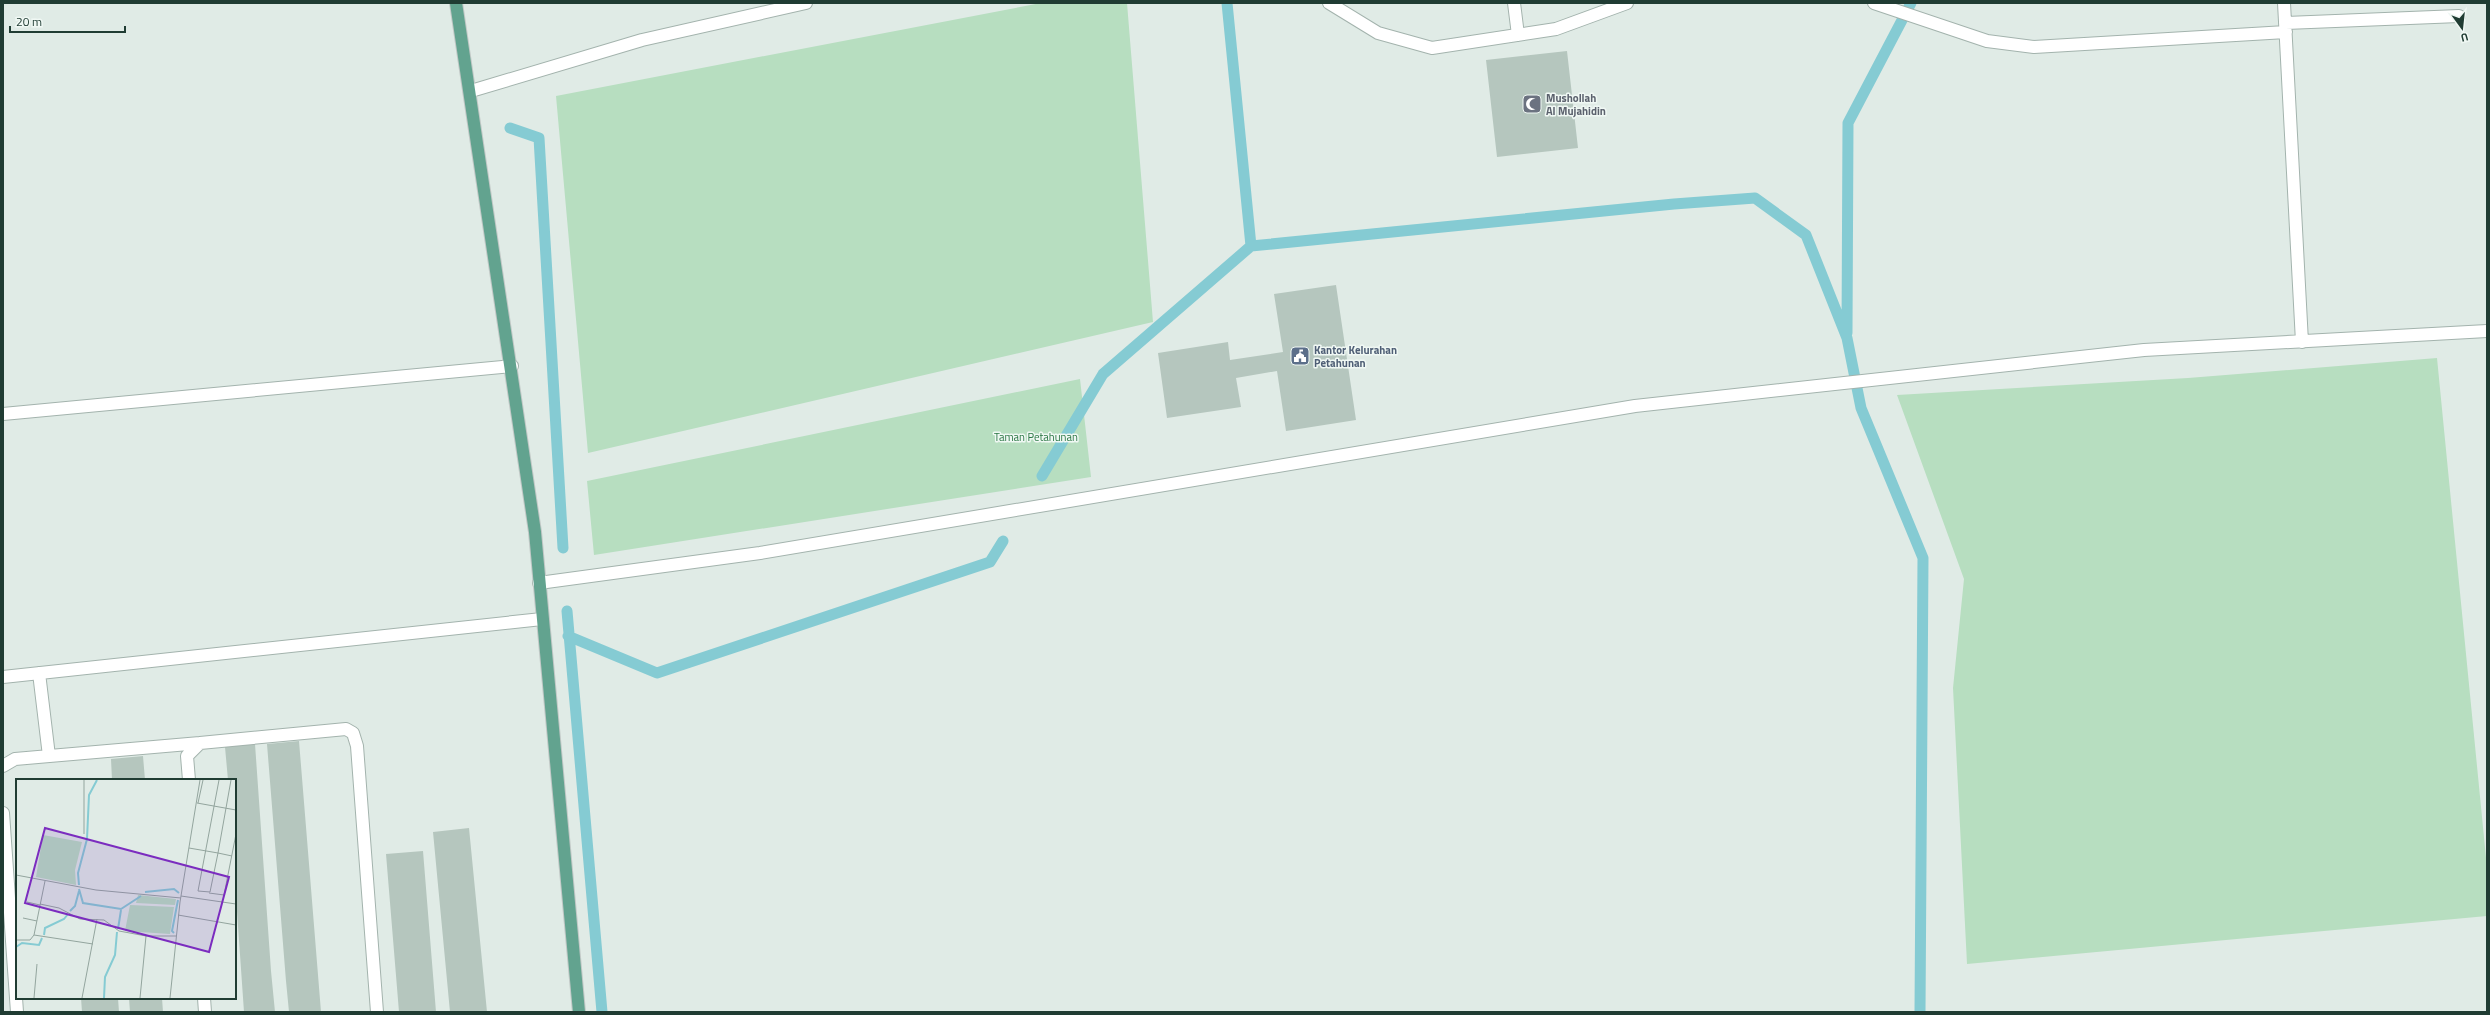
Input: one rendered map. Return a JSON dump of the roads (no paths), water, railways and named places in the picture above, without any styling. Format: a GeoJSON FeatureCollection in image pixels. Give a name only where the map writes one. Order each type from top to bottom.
{"type":"FeatureCollection","features":[{"type":"Feature","properties":{"kind":"main road"},"geometry":{"type":"LineString","coordinates":[[456,3],[471,91],[536,532],[542,619],[579,1012]]}},
{"type":"Feature","properties":{"kind":"street"},"geometry":{"type":"LineString","coordinates":[[471,91],[642,40],[806,3]]}},
{"type":"Feature","properties":{"kind":"street"},"geometry":{"type":"LineString","coordinates":[[1329,3],[1378,32],[1432,48],[1556,29],[1627,3]]}},
{"type":"Feature","properties":{"kind":"street"},"geometry":{"type":"LineString","coordinates":[[1514,3],[1518,35]]}},
{"type":"Feature","properties":{"kind":"street"},"geometry":{"type":"LineString","coordinates":[[1874,3],[1987,41],[2034,47],[2459,16]]}},
{"type":"Feature","properties":{"kind":"street"},"geometry":{"type":"LineString","coordinates":[[2284,3],[2302,342]]}},
{"type":"Feature","properties":{"kind":"street"},"geometry":{"type":"LineString","coordinates":[[539,583],[760,553],[1635,406],[2144,350],[2487,331]]}},
{"type":"Feature","properties":{"kind":"street"},"geometry":{"type":"LineString","coordinates":[[3,414],[512,366]]}},
{"type":"Feature","properties":{"kind":"street"},"geometry":{"type":"LineString","coordinates":[[3,677],[542,619]]}},
{"type":"Feature","properties":{"kind":"street"},"geometry":{"type":"LineString","coordinates":[[39,674],[49,756]]}},
{"type":"Feature","properties":{"kind":"street"},"geometry":{"type":"LineString","coordinates":[[3,766],[15,759],[346,729],[353,733],[357,746],[377,1012]]}},
{"type":"Feature","properties":{"kind":"street"},"geometry":{"type":"LineString","coordinates":[[189,779],[187,756],[200,743]]}},
{"type":"Feature","properties":{"kind":"street"},"geometry":{"type":"LineString","coordinates":[[3,813],[16,998]]}},
{"type":"Feature","properties":{"kind":"street"},"geometry":{"type":"LineString","coordinates":[[16,999],[17,1012]]}},
{"type":"Feature","properties":{"kind":"street"},"geometry":{"type":"LineString","coordinates":[[204,999],[205,1012]]}},
{"type":"Feature","properties":{"kind":"waterway"},"geometry":{"type":"LineString","coordinates":[[1227,3],[1251,246]]}},
{"type":"Feature","properties":{"kind":"waterway"},"geometry":{"type":"LineString","coordinates":[[1847,333],[1848,123],[1911,3]]}},
{"type":"Feature","properties":{"kind":"waterway"},"geometry":{"type":"LineString","coordinates":[[510,128],[539,138],[563,548]]}},
{"type":"Feature","properties":{"kind":"waterway"},"geometry":{"type":"LineString","coordinates":[[1042,476],[1103,374],[1251,246],[1674,204],[1755,198],[1806,235],[1847,338],[1861,408],[1923,558],[1920,1012]]}},
{"type":"Feature","properties":{"kind":"waterway"},"geometry":{"type":"LineString","coordinates":[[568,636],[657,673],[990,562],[1003,541]]}},
{"type":"Feature","properties":{"kind":"waterway"},"geometry":{"type":"LineString","coordinates":[[567,611],[602,1012]]}},
{"type":"Feature","properties":{"kind":"place","name":"Mushollah Al Mujahidin"},"geometry":{"type":"Point","coordinates":[1532,104]}},
{"type":"Feature","properties":{"kind":"place","name":"Kantor Kelurahan Petahunan"},"geometry":{"type":"Point","coordinates":[1300,356]}},
{"type":"Feature","properties":{"kind":"park label","name":"Taman Petahunan"},"geometry":{"type":"Point","coordinates":[1036,437]}}]}
